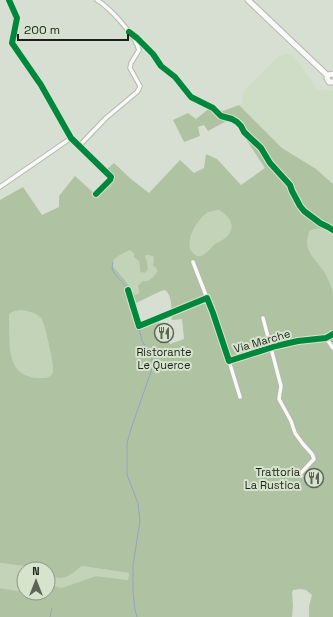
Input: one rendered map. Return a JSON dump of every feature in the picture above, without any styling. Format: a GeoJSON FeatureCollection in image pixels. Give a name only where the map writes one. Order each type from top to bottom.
{"type":"FeatureCollection","features":[{"type":"Feature","properties":{"kind":"main road"},"geometry":{"type":"LineString","coordinates":[[248,0],[330,75],[327,78],[328,81],[333,82]]}},
{"type":"Feature","properties":{"kind":"street"},"geometry":{"type":"LineString","coordinates":[[9,0],[17,18],[12,43],[71,138],[111,177],[110,180],[96,194]]}},
{"type":"Feature","properties":{"kind":"street"},"geometry":{"type":"LineString","coordinates":[[79,146],[106,118],[137,92],[140,86],[130,68],[131,63],[139,50],[138,45],[112,11],[97,0]]}},
{"type":"Feature","properties":{"kind":"street"},"geometry":{"type":"LineString","coordinates":[[129,32],[153,54],[161,66],[175,77],[191,97],[213,108],[221,116],[237,122],[244,132],[261,148],[270,163],[290,185],[294,196],[304,210],[320,223],[333,230]]}},
{"type":"Feature","properties":{"kind":"street"},"geometry":{"type":"LineString","coordinates":[[0,187],[71,138]]}},
{"type":"Feature","properties":{"kind":"street","name":"Via Marche"},"geometry":{"type":"LineString","coordinates":[[193,262],[213,313],[240,397]]}},
{"type":"Feature","properties":{"kind":"street"},"geometry":{"type":"LineString","coordinates":[[128,290],[139,326],[207,298]]}},
{"type":"Feature","properties":{"kind":"street","name":"Via Marche"},"geometry":{"type":"LineString","coordinates":[[263,318],[281,386],[279,400],[291,421],[295,433],[302,444],[312,454],[314,459],[300,474],[301,476]]}},
{"type":"Feature","properties":{"kind":"street","name":"Via Marche"},"geometry":{"type":"LineString","coordinates":[[229,361],[276,346],[298,341],[326,338],[333,334]]}},
{"type":"Feature","properties":{"kind":"street"},"geometry":{"type":"LineString","coordinates":[[326,338],[333,348]]}},
{"type":"Feature","properties":{"kind":"shaded area"},"geometry":{"type":"Polygon","coordinates":[[[285,54],[293,55],[317,89],[333,91],[333,184],[316,169],[282,148],[239,105],[243,103],[243,92],[278,57],[285,54]]]}},
{"type":"Feature","properties":{"kind":"shaded area"},"geometry":{"type":"Polygon","coordinates":[[[239,105],[282,148],[316,169],[333,184],[333,233],[322,229],[313,229],[310,231],[307,243],[310,252],[326,275],[333,293],[333,617],[309,617],[309,606],[312,595],[306,590],[300,589],[293,590],[292,593],[292,617],[0,617],[0,588],[16,591],[16,601],[56,601],[56,587],[62,588],[96,576],[128,580],[129,573],[82,566],[66,577],[58,578],[56,577],[56,561],[16,561],[16,565],[0,563],[0,200],[23,187],[42,215],[59,207],[59,196],[75,176],[96,195],[114,179],[106,170],[114,163],[149,193],[180,160],[194,173],[204,168],[206,154],[217,159],[241,185],[265,168],[232,118],[208,131],[204,125],[198,127],[200,136],[184,142],[173,120],[188,113],[196,119],[211,107],[223,111],[239,105]],[[219,210],[208,212],[204,215],[197,223],[192,233],[190,248],[193,253],[198,256],[205,254],[215,244],[225,238],[230,231],[230,221],[226,215],[219,210]],[[130,250],[115,259],[113,261],[113,266],[126,281],[135,295],[139,293],[139,284],[143,281],[152,279],[157,271],[153,266],[154,257],[146,255],[145,257],[148,269],[145,273],[141,273],[139,261],[134,257],[134,254],[130,250]],[[165,290],[134,304],[139,324],[158,321],[170,344],[184,339],[182,319],[172,320],[171,304],[168,293],[165,290]],[[21,310],[13,312],[9,315],[11,356],[14,364],[20,371],[28,376],[40,378],[49,377],[53,372],[53,368],[43,322],[39,316],[21,310]]]}},
{"type":"Feature","properties":{"kind":"shaded area"},"geometry":{"type":"Polygon","coordinates":[[[219,210],[226,215],[231,222],[232,226],[229,233],[205,254],[198,256],[194,254],[190,248],[190,239],[194,229],[207,213],[219,210]]]}},
{"type":"Feature","properties":{"kind":"shaded area"},"geometry":{"type":"Polygon","coordinates":[[[316,228],[333,233],[333,293],[326,275],[307,249],[306,242],[308,235],[316,228]]]}},
{"type":"Feature","properties":{"kind":"shaded area"},"geometry":{"type":"Polygon","coordinates":[[[130,250],[139,261],[140,270],[148,268],[145,257],[146,255],[154,257],[153,263],[154,267],[156,268],[155,275],[147,282],[137,287],[139,293],[135,295],[126,280],[113,266],[112,261],[118,255],[130,250]]]}},
{"type":"Feature","properties":{"kind":"shaded area"},"geometry":{"type":"Polygon","coordinates":[[[21,310],[37,315],[43,322],[53,368],[52,374],[48,377],[40,378],[28,376],[20,371],[14,364],[11,356],[9,315],[10,313],[21,310]]]}},
{"type":"Feature","properties":{"kind":"shaded area"},"geometry":{"type":"Polygon","coordinates":[[[0,563],[16,565],[16,591],[0,588],[0,563]]]}},
{"type":"Feature","properties":{"kind":"shaded area"},"geometry":{"type":"Polygon","coordinates":[[[82,566],[129,573],[128,580],[96,576],[62,589],[56,587],[56,577],[62,578],[70,575],[82,566]]]}},
{"type":"Feature","properties":{"kind":"waterway"},"geometry":{"type":"LineString","coordinates":[[113,262],[113,271],[127,290]]}},
{"type":"Feature","properties":{"kind":"waterway"},"geometry":{"type":"LineString","coordinates":[[137,617],[133,592],[133,565],[140,521],[138,503],[127,475],[127,443],[153,366],[151,354],[142,341],[139,327]]}},
{"type":"Feature","properties":{"kind":"waterway"},"geometry":{"type":"LineString","coordinates":[[50,617],[52,608]]}},
{"type":"Feature","properties":{"kind":"cycle path"},"geometry":{"type":"LineString","coordinates":[[9,0],[17,18],[12,43],[41,85],[71,138],[111,177],[110,180],[96,194]]}},
{"type":"Feature","properties":{"kind":"cycle path"},"geometry":{"type":"LineString","coordinates":[[129,32],[153,54],[161,66],[175,77],[191,97],[213,108],[221,116],[237,122],[244,132],[261,148],[270,163],[290,185],[304,211],[320,223],[333,230]]}},
{"type":"Feature","properties":{"kind":"cycle path"},"geometry":{"type":"LineString","coordinates":[[128,290],[139,326],[207,298],[229,361],[276,346],[298,341],[326,338],[333,334]]}},
{"type":"Feature","properties":{"kind":"place","name":"Ristorante Le Querce"},"geometry":{"type":"Point","coordinates":[164,333]}},
{"type":"Feature","properties":{"kind":"place","name":"Trattoria La Rustica"},"geometry":{"type":"Point","coordinates":[314,478]}}]}
